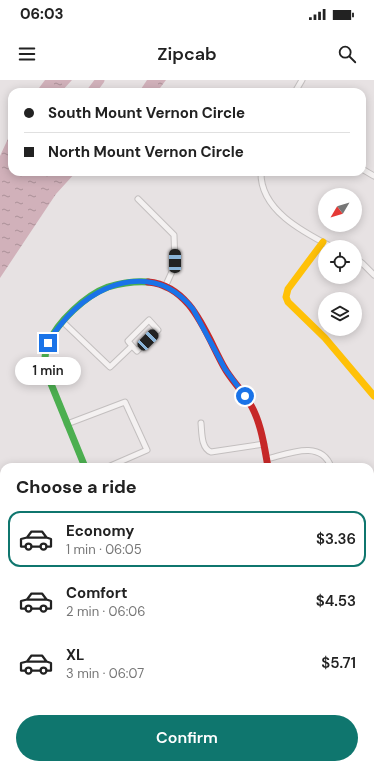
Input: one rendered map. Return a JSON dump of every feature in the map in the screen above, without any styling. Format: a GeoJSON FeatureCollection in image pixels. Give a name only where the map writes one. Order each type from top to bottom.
{"type":"FeatureCollection","features":[{"type":"Feature","properties":{"kind":"street"},"geometry":{"type":"LineString","coordinates":[[262,176],[264,189],[270,202],[299,228],[319,240]]}},
{"type":"Feature","properties":{"kind":"street"},"geometry":{"type":"LineString","coordinates":[[138,199],[174,235],[175,265],[165,287]]}},
{"type":"Feature","properties":{"kind":"street"},"geometry":{"type":"LineString","coordinates":[[318,248],[288,289],[286,300],[325,338],[374,396]]}},
{"type":"Feature","properties":{"kind":"street"},"geometry":{"type":"LineString","coordinates":[[362,263],[374,274]]}},
{"type":"Feature","properties":{"kind":"street"},"geometry":{"type":"LineString","coordinates":[[83,463],[48,377],[45,360],[48,343],[51,336],[63,322],[83,302],[96,293],[123,282],[145,281],[165,287],[179,294],[193,309],[225,369],[250,404],[256,417],[268,463]]}},
{"type":"Feature","properties":{"kind":"street"},"geometry":{"type":"LineString","coordinates":[[149,320],[158,330],[137,351],[132,346],[128,342],[149,320]]}},
{"type":"Feature","properties":{"kind":"street"},"geometry":{"type":"LineString","coordinates":[[63,322],[110,367],[132,346]]}},
{"type":"Feature","properties":{"kind":"street"},"geometry":{"type":"LineString","coordinates":[[67,424],[125,402],[147,450],[117,463]]}},
{"type":"Feature","properties":{"kind":"street"},"geometry":{"type":"LineString","coordinates":[[201,423],[204,447],[211,452],[264,444]]}},
{"type":"Feature","properties":{"kind":"street"},"geometry":{"type":"LineString","coordinates":[[267,458],[314,450],[324,455],[329,463]]}},
{"type":"Feature","properties":{"kind":"water"},"geometry":{"type":"Polygon","coordinates":[[[45,80],[72,80],[65,88],[39,88],[45,80]]]}},
{"type":"Feature","properties":{"kind":"water"},"geometry":{"type":"Polygon","coordinates":[[[147,80],[166,80],[160,88],[142,88],[147,80]]]}},
{"type":"Feature","properties":{"kind":"water"},"geometry":{"type":"Polygon","coordinates":[[[8,139],[8,176],[72,176],[56,194],[0,278],[0,156],[8,139]]]}},
{"type":"Feature","properties":{"kind":"waterway"},"geometry":{"type":"LineString","coordinates":[[94,88],[100,80]]}},
{"type":"Feature","properties":{"kind":"traffic: fast"},"geometry":{"type":"LineString","coordinates":[[83,463],[47,374],[45,359],[48,344],[65,318],[73,310],[99,291],[123,283],[148,282]]}},
{"type":"Feature","properties":{"kind":"traffic: slow"},"geometry":{"type":"LineString","coordinates":[[318,249],[288,289],[286,297],[288,302],[325,338],[374,396]]}},
{"type":"Feature","properties":{"kind":"traffic: jam"},"geometry":{"type":"LineString","coordinates":[[148,282],[163,285],[176,292],[187,302],[196,314],[227,372],[253,409],[262,433],[267,463]]}},
{"type":"Feature","properties":{"kind":"route"},"geometry":{"type":"LineString","coordinates":[[48,343],[55,331],[72,313],[83,302],[96,293],[128,281],[145,281],[155,283],[174,291],[188,302],[203,326],[225,369],[245,396]]}}]}
